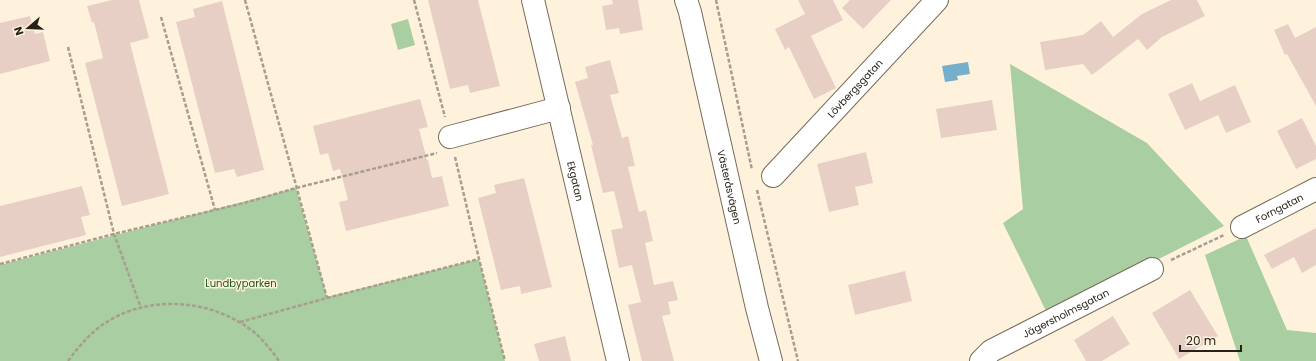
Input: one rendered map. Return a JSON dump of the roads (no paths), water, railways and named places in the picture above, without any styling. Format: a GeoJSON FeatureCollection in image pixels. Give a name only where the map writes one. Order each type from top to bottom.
{"type":"FeatureCollection","features":[{"type":"Feature","properties":{"kind":"street","name":"Ekgatan"},"geometry":{"type":"LineString","coordinates":[[534,0],[618,361]]}},
{"type":"Feature","properties":{"kind":"street","name":"Lövbergsgatan"},"geometry":{"type":"LineString","coordinates":[[773,176],[937,0]]}},
{"type":"Feature","properties":{"kind":"street","name":"Västeråsvägen"},"geometry":{"type":"LineString","coordinates":[[689,4],[757,308],[771,361]]}},
{"type":"Feature","properties":{"kind":"street"},"geometry":{"type":"LineString","coordinates":[[452,143],[559,108]]}},
{"type":"Feature","properties":{"kind":"street","name":"Forngatan"},"geometry":{"type":"LineString","coordinates":[[1242,227],[1316,188]]}},
{"type":"Feature","properties":{"kind":"street","name":"Jägersholmsgatan"},"geometry":{"type":"LineString","coordinates":[[981,361],[991,351],[1152,269]]}},
{"type":"Feature","properties":{"kind":"water"},"geometry":{"type":"Polygon","coordinates":[[[968,62],[970,74],[957,76],[958,80],[945,82],[942,66],[968,62]]]}},
{"type":"Feature","properties":{"kind":"park label","name":"Lundbyparken"},"geometry":{"type":"Point","coordinates":[241,283]}}]}
